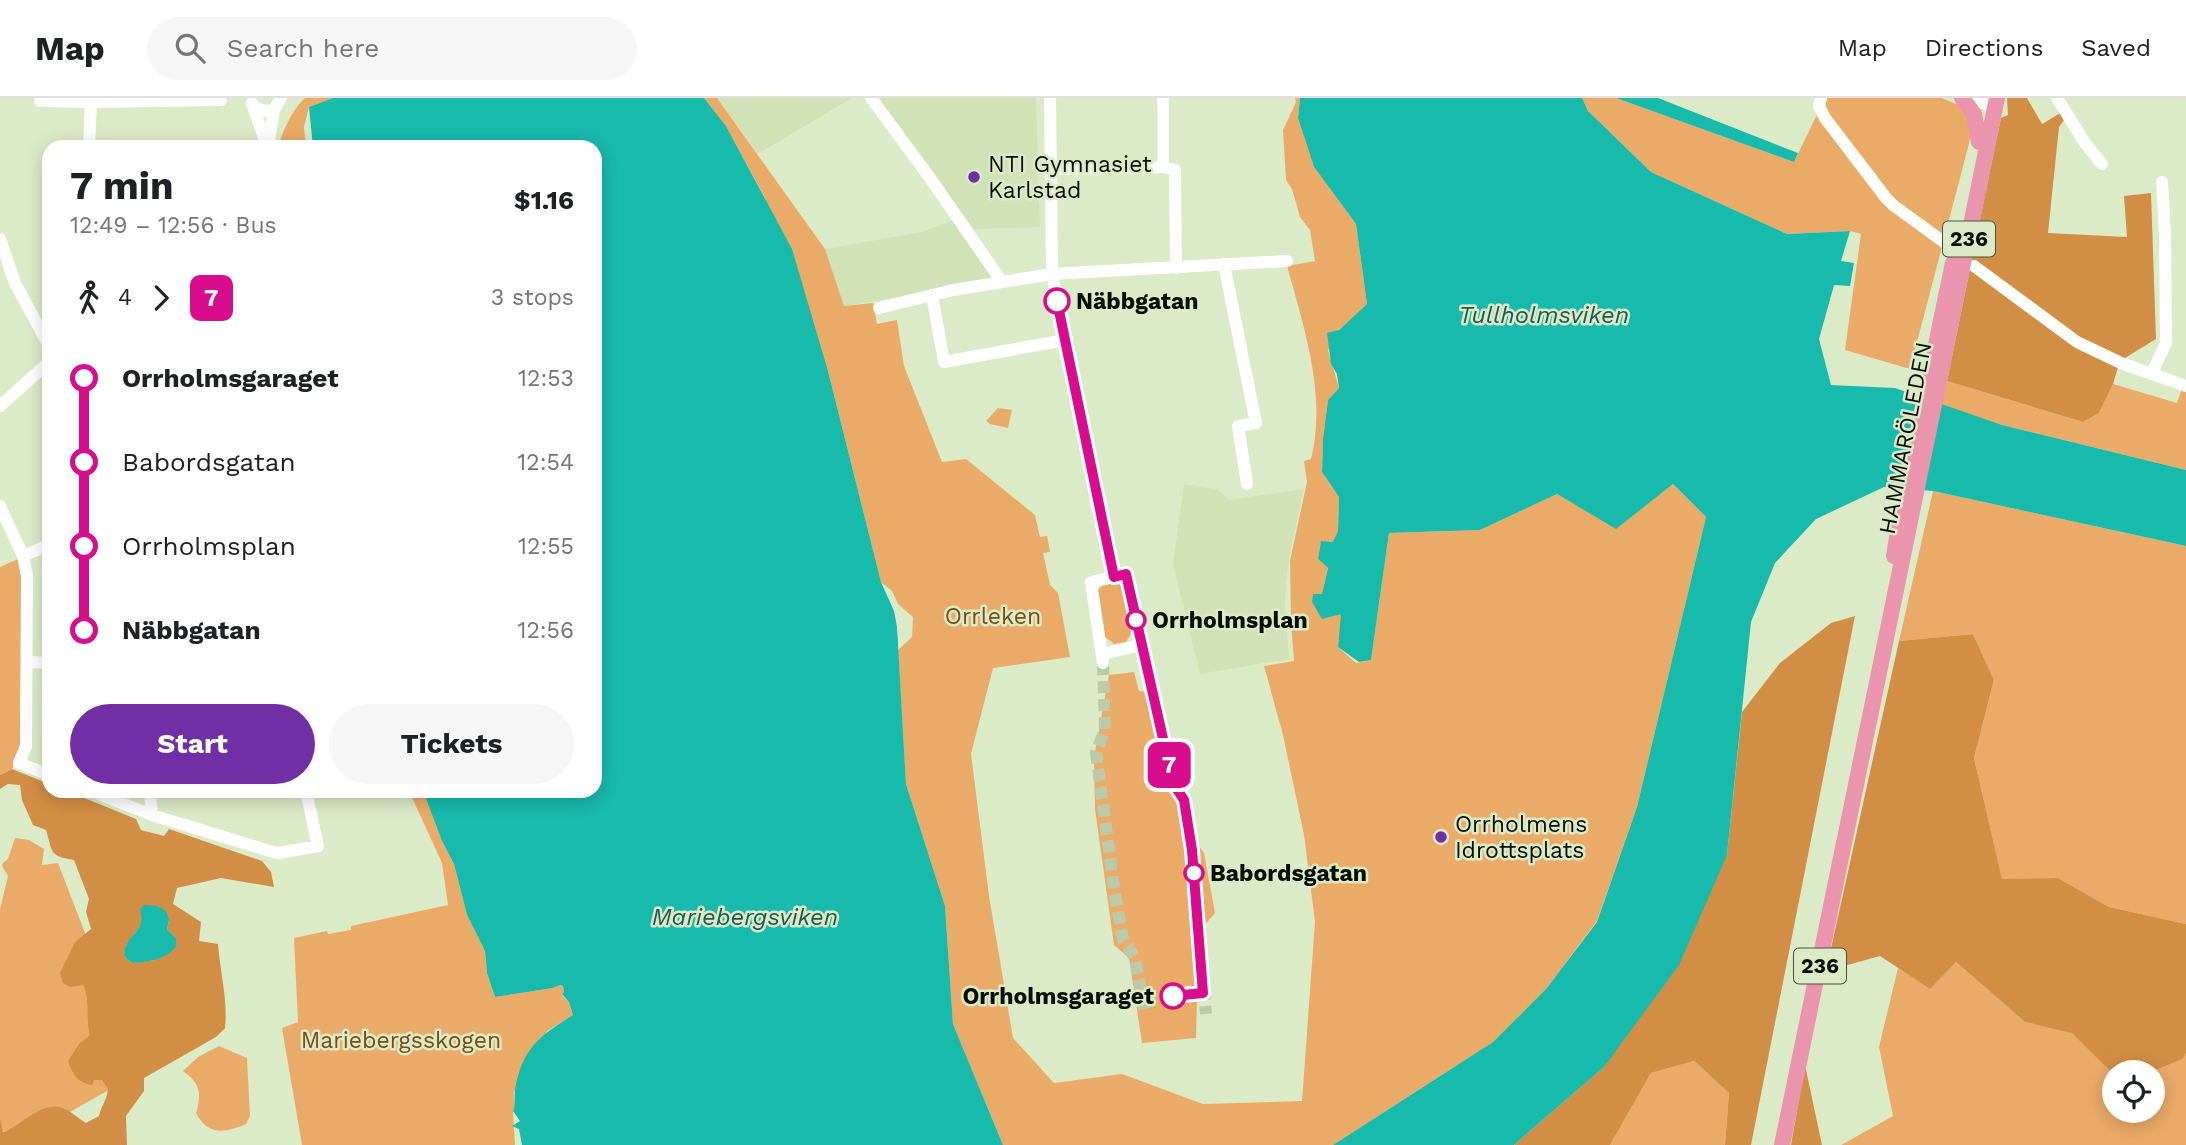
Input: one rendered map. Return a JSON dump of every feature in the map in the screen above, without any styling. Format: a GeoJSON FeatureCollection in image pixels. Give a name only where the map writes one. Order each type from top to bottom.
{"type":"FeatureCollection","features":[{"type":"Feature","properties":{"kind":"main road"},"geometry":{"type":"LineString","coordinates":[[1964,98],[1974,114],[1979,142]]}},
{"type":"Feature","properties":{"kind":"main road","name":"HAMMARÖLEDEN"},"geometry":{"type":"LineString","coordinates":[[1936,370],[1979,142],[1993,101]]}},
{"type":"Feature","properties":{"kind":"main road","name":"HAMMARÖLEDEN"},"geometry":{"type":"LineString","coordinates":[[1782,1145],[1856,787],[1907,510],[1993,101]]}},
{"type":"Feature","properties":{"kind":"street"},"geometry":{"type":"LineString","coordinates":[[269,140],[274,110],[281,98]]}},
{"type":"Feature","properties":{"kind":"street"},"geometry":{"type":"LineString","coordinates":[[871,98],[1003,282]]}},
{"type":"Feature","properties":{"kind":"street"},"geometry":{"type":"LineString","coordinates":[[1050,98],[1052,274],[1114,577]]}},
{"type":"Feature","properties":{"kind":"street"},"geometry":{"type":"LineString","coordinates":[[1163,98],[1163,167]]}},
{"type":"Feature","properties":{"kind":"street"},"geometry":{"type":"LineString","coordinates":[[1821,98],[1819,106],[1825,118],[1886,198],[1945,243]]}},
{"type":"Feature","properties":{"kind":"street"},"geometry":{"type":"LineString","coordinates":[[1964,98],[1993,101]]}},
{"type":"Feature","properties":{"kind":"street"},"geometry":{"type":"LineString","coordinates":[[2057,98],[2085,143],[2102,164]]}},
{"type":"Feature","properties":{"kind":"street"},"geometry":{"type":"LineString","coordinates":[[251,99],[262,111],[274,110]]}},
{"type":"Feature","properties":{"kind":"street"},"geometry":{"type":"LineString","coordinates":[[251,99],[266,140]]}},
{"type":"Feature","properties":{"kind":"street"},"geometry":{"type":"LineString","coordinates":[[40,101],[221,100]]}},
{"type":"Feature","properties":{"kind":"street"},"geometry":{"type":"LineString","coordinates":[[89,140],[91,102]]}},
{"type":"Feature","properties":{"kind":"street"},"geometry":{"type":"LineString","coordinates":[[1050,169],[1163,167],[1175,170],[1176,268]]}},
{"type":"Feature","properties":{"kind":"street"},"geometry":{"type":"LineString","coordinates":[[2152,373],[2166,343],[2162,182]]}},
{"type":"Feature","properties":{"kind":"street"},"geometry":{"type":"LineString","coordinates":[[0,239],[15,283],[42,333]]}},
{"type":"Feature","properties":{"kind":"street"},"geometry":{"type":"LineString","coordinates":[[878,307],[1052,274],[1287,261]]}},
{"type":"Feature","properties":{"kind":"street"},"geometry":{"type":"LineString","coordinates":[[1224,264],[1256,423],[1238,426],[1247,484]]}},
{"type":"Feature","properties":{"kind":"street"},"geometry":{"type":"LineString","coordinates":[[1974,267],[2077,342],[2121,363],[2186,386]]}},
{"type":"Feature","properties":{"kind":"street"},"geometry":{"type":"LineString","coordinates":[[932,295],[944,362],[1065,340]]}},
{"type":"Feature","properties":{"kind":"street"},"geometry":{"type":"LineString","coordinates":[[0,406],[42,368]]}},
{"type":"Feature","properties":{"kind":"street"},"geometry":{"type":"LineString","coordinates":[[0,506],[23,556],[27,576],[26,746],[19,763],[42,772]]}},
{"type":"Feature","properties":{"kind":"street"},"geometry":{"type":"LineString","coordinates":[[23,556],[42,548]]}},
{"type":"Feature","properties":{"kind":"street"},"geometry":{"type":"LineString","coordinates":[[1126,574],[1142,649],[1103,659],[1091,582],[1114,577],[1126,574]]}},
{"type":"Feature","properties":{"kind":"street"},"geometry":{"type":"LineString","coordinates":[[27,662],[42,663]]}},
{"type":"Feature","properties":{"kind":"street"},"geometry":{"type":"LineString","coordinates":[[108,798],[152,815],[279,853],[318,846],[308,798]]}},
{"type":"Feature","properties":{"kind":"street"},"geometry":{"type":"LineString","coordinates":[[151,798],[152,815]]}},
{"type":"Feature","properties":{"kind":"shaded area"},"geometry":{"type":"Polygon","coordinates":[[[717,98],[852,98],[758,154],[717,98]]]}},
{"type":"Feature","properties":{"kind":"shaded area"},"geometry":{"type":"Polygon","coordinates":[[[875,98],[1036,98],[1040,227],[974,229],[875,98]]]}},
{"type":"Feature","properties":{"kind":"shaded area"},"geometry":{"type":"Polygon","coordinates":[[[2007,98],[2027,98],[2042,124],[2064,111],[2067,116],[2059,127],[2048,233],[2127,237],[2124,196],[2151,193],[2156,339],[2120,361],[2113,384],[2099,413],[2083,422],[1947,381],[2001,118],[2008,115],[2007,98]]]}},
{"type":"Feature","properties":{"kind":"shaded area"},"geometry":{"type":"Polygon","coordinates":[[[956,219],[999,281],[844,306],[825,249],[922,232],[956,219]]]}},
{"type":"Feature","properties":{"kind":"shaded area"},"geometry":{"type":"Polygon","coordinates":[[[1184,484],[1217,489],[1230,500],[1304,489],[1286,583],[1289,659],[1200,674],[1173,564],[1184,484]]]}},
{"type":"Feature","properties":{"kind":"shaded area"},"geometry":{"type":"Polygon","coordinates":[[[1855,616],[1751,1145],[1725,1145],[1729,1093],[1694,1061],[1651,1073],[1610,1145],[1514,1145],[1604,1067],[1727,855],[1742,712],[1780,663],[1831,623],[1855,616]]]}},
{"type":"Feature","properties":{"kind":"shaded area"},"geometry":{"type":"Polygon","coordinates":[[[1973,634],[1994,680],[1974,758],[2002,879],[2058,878],[2109,907],[2186,924],[2186,1053],[2183,1059],[2165,1066],[2165,1060],[2102,1060],[2102,1063],[2072,1033],[2025,1022],[1956,962],[1930,989],[1880,956],[1826,971],[1899,641],[1973,634]]]}},
{"type":"Feature","properties":{"kind":"shaded area"},"geometry":{"type":"Polygon","coordinates":[[[12,769],[42,781],[42,798],[84,798],[136,819],[141,830],[164,836],[169,829],[262,861],[271,872],[274,887],[221,878],[177,888],[173,904],[201,922],[199,941],[218,944],[225,996],[225,1028],[216,1037],[144,1078],[144,1091],[126,1116],[127,1145],[0,1145],[0,1119],[3,1132],[39,1111],[55,1107],[66,1109],[86,1123],[99,1116],[108,1089],[102,1080],[94,1080],[92,1085],[79,1080],[68,1061],[79,1044],[90,1035],[83,985],[70,987],[63,983],[60,973],[75,942],[91,929],[86,912],[89,899],[74,860],[56,855],[51,849],[46,830],[33,825],[22,800],[20,785],[8,784],[0,789],[0,775],[12,769]],[[143,919],[129,940],[124,956],[132,963],[155,960],[176,938],[167,929],[169,920],[143,919]]]}},
{"type":"Feature","properties":{"kind":"shaded area"},"geometry":{"type":"Polygon","coordinates":[[[1805,1065],[1822,1145],[1791,1145],[1805,1065]]]}},
{"type":"Feature","properties":{"kind":"green space"},"geometry":{"type":"Polygon","coordinates":[[[305,98],[333,98],[309,107],[304,127],[305,140],[280,140],[296,108],[305,98]]]}},
{"type":"Feature","properties":{"kind":"green space","name":"Orrleken"},"geometry":{"type":"Polygon","coordinates":[[[704,98],[717,98],[825,249],[844,306],[873,303],[877,324],[897,320],[904,366],[942,462],[966,459],[1035,515],[1040,537],[1047,536],[1050,552],[1043,553],[1050,585],[1058,593],[1070,657],[993,668],[971,754],[989,896],[1013,1038],[1054,1083],[1122,1074],[1203,1104],[1302,1101],[1315,922],[1304,835],[1283,735],[1264,666],[1294,661],[1290,561],[1307,482],[1304,461],[1311,459],[1315,435],[1315,386],[1287,266],[1315,261],[1310,230],[1300,217],[1292,189],[1286,180],[1283,130],[1296,102],[1295,98],[1300,98],[1298,118],[1314,167],[1356,224],[1367,304],[1339,330],[1328,350],[1339,388],[1328,400],[1322,472],[1339,497],[1338,531],[1334,543],[1321,542],[1318,559],[1328,567],[1322,595],[1342,613],[1338,647],[1356,663],[1371,660],[1389,533],[1480,530],[1557,494],[1616,528],[1673,484],[1706,517],[1637,807],[1597,921],[1546,989],[1493,1042],[1333,1145],[1003,1145],[953,1024],[945,906],[906,784],[898,650],[912,637],[913,617],[898,604],[892,591],[881,582],[828,371],[764,196],[726,126],[704,98]]]}},
{"type":"Feature","properties":{"kind":"green space"},"geometry":{"type":"Polygon","coordinates":[[[1582,98],[1616,98],[1794,162],[1825,98],[1942,98],[1963,107],[1972,132],[1910,369],[1845,350],[1861,234],[1850,231],[1787,234],[1651,172],[1588,111],[1582,98]]]}},
{"type":"Feature","properties":{"kind":"green space"},"geometry":{"type":"Polygon","coordinates":[[[1947,381],[2083,422],[2099,413],[2113,384],[2177,403],[2182,388],[2186,389],[2186,470],[2002,425],[1940,405],[1947,381]]]}},
{"type":"Feature","properties":{"kind":"green space"},"geometry":{"type":"Polygon","coordinates":[[[998,408],[1012,410],[1008,428],[986,421],[998,408]]]}},
{"type":"Feature","properties":{"kind":"green space"},"geometry":{"type":"Polygon","coordinates":[[[1933,491],[2186,546],[2186,924],[2109,907],[2058,878],[2002,880],[1974,758],[1994,680],[1973,634],[1899,641],[1933,491]]]}},
{"type":"Feature","properties":{"kind":"green space"},"geometry":{"type":"Polygon","coordinates":[[[18,559],[24,577],[25,744],[12,769],[0,775],[0,567],[18,559]]]}},
{"type":"Feature","properties":{"kind":"green space"},"geometry":{"type":"Polygon","coordinates":[[[1114,583],[1121,585],[1125,591],[1132,632],[1126,642],[1114,644],[1104,636],[1097,591],[1102,586],[1114,583]]]}},
{"type":"Feature","properties":{"kind":"green space"},"geometry":{"type":"Polygon","coordinates":[[[1134,672],[1139,691],[1148,692],[1167,775],[1183,788],[1195,841],[1204,853],[1215,913],[1202,928],[1207,984],[1197,999],[1196,1038],[1142,1043],[1129,958],[1114,945],[1095,809],[1094,757],[1109,675],[1134,672]]]}},
{"type":"Feature","properties":{"kind":"green space","name":"Mariebergsskogen"},"geometry":{"type":"Polygon","coordinates":[[[412,798],[426,798],[454,864],[467,915],[485,951],[487,973],[495,997],[560,985],[563,986],[562,995],[569,1002],[573,1015],[547,1031],[514,1092],[515,1145],[302,1145],[282,1028],[298,1022],[294,938],[327,931],[328,934],[351,930],[351,926],[448,905],[442,863],[412,798]]]}},
{"type":"Feature","properties":{"kind":"green space"},"geometry":{"type":"Polygon","coordinates":[[[15,838],[29,840],[44,849],[42,865],[58,863],[139,1073],[68,1113],[0,1132],[0,909],[8,876],[2,866],[8,859],[15,838]]]}},
{"type":"Feature","properties":{"kind":"green space"},"geometry":{"type":"Polygon","coordinates":[[[1956,962],[2025,1022],[2072,1032],[2102,1063],[2102,1123],[2165,1123],[2165,1066],[2183,1059],[2186,1053],[2186,1145],[1841,1145],[1893,1116],[1879,1047],[1898,968],[1930,988],[1956,962]]]}},
{"type":"Feature","properties":{"kind":"green space"},"geometry":{"type":"Polygon","coordinates":[[[219,1046],[247,1058],[250,1116],[246,1124],[224,1131],[206,1126],[196,1113],[198,1089],[183,1071],[198,1057],[219,1046]]]}},
{"type":"Feature","properties":{"kind":"green space"},"geometry":{"type":"Polygon","coordinates":[[[1694,1061],[1729,1093],[1725,1145],[1610,1145],[1651,1073],[1694,1061]]]}},
{"type":"Feature","properties":{"kind":"water","name":"Mariebergsviken"},"geometry":{"type":"Polygon","coordinates":[[[333,98],[704,98],[726,126],[792,249],[828,371],[881,582],[894,611],[906,784],[945,906],[953,1024],[1003,1145],[522,1145],[519,1129],[512,1126],[520,1121],[513,1111],[522,1064],[542,1037],[573,1015],[569,1002],[562,994],[563,986],[560,985],[495,997],[487,973],[485,951],[467,915],[454,864],[426,798],[602,798],[602,140],[312,140],[309,107],[333,98]]]}},
{"type":"Feature","properties":{"kind":"water","name":"Tullholmsviken"},"geometry":{"type":"Polygon","coordinates":[[[1300,98],[1582,98],[1588,111],[1651,172],[1787,234],[1850,231],[1841,261],[1854,263],[1850,286],[1834,285],[1819,339],[1831,385],[1895,388],[2002,425],[2186,470],[2186,546],[1933,491],[1884,487],[1816,519],[1775,563],[1751,622],[1727,855],[1679,965],[1604,1067],[1514,1145],[1333,1145],[1493,1042],[1546,989],[1597,922],[1637,807],[1706,517],[1673,484],[1616,529],[1557,494],[1480,530],[1389,533],[1371,660],[1359,662],[1338,647],[1341,614],[1322,619],[1312,602],[1313,594],[1322,594],[1328,568],[1318,559],[1321,541],[1333,542],[1338,531],[1339,497],[1322,472],[1328,400],[1339,388],[1337,374],[1331,364],[1327,333],[1339,330],[1367,304],[1356,224],[1314,167],[1298,118],[1300,98]]]}},
{"type":"Feature","properties":{"kind":"water"},"geometry":{"type":"Polygon","coordinates":[[[1616,98],[1658,98],[1798,153],[1794,162],[1616,98]]]}},
{"type":"Feature","properties":{"kind":"water"},"geometry":{"type":"Polygon","coordinates":[[[144,905],[157,906],[166,911],[169,920],[167,929],[176,938],[176,946],[162,957],[132,963],[124,956],[125,948],[141,924],[140,910],[144,905]]]}},
{"type":"Feature","properties":{"kind":"tunnel"},"geometry":{"type":"LineString","coordinates":[[1945,243],[1969,263]]}},
{"type":"Feature","properties":{"kind":"tunnel"},"geometry":{"type":"LineString","coordinates":[[1143,654],[1173,783],[1184,800],[1192,850],[1206,1014]]}},
{"type":"Feature","properties":{"kind":"tunnel"},"geometry":{"type":"LineString","coordinates":[[1103,663],[1105,729],[1096,753],[1123,939],[1135,958],[1145,1012]]}},
{"type":"Feature","properties":{"kind":"tunnel"},"geometry":{"type":"LineString","coordinates":[[1143,999],[1203,993]]}},
{"type":"Feature","properties":{"kind":"bus line","name":"7"},"geometry":{"type":"LineString","coordinates":[[1057,301],[1114,577],[1126,574],[1173,783],[1184,800],[1192,850],[1203,993],[1173,996]]}},
{"type":"Feature","properties":{"kind":"place","name":"NTI Gymnasiet Karlstad"},"geometry":{"type":"Point","coordinates":[974,177]}},
{"type":"Feature","properties":{"kind":"place","name":"Näbbgatan"},"geometry":{"type":"Point","coordinates":[1057,301]}},
{"type":"Feature","properties":{"kind":"place","name":"Orrholmsplan"},"geometry":{"type":"Point","coordinates":[1136,620]}},
{"type":"Feature","properties":{"kind":"place","name":"Orrholmens Idrottsplats"},"geometry":{"type":"Point","coordinates":[1441,837]}},
{"type":"Feature","properties":{"kind":"place","name":"Babordsgatan"},"geometry":{"type":"Point","coordinates":[1194,873]}},
{"type":"Feature","properties":{"kind":"place","name":"Orrholmsgaraget"},"geometry":{"type":"Point","coordinates":[1173,996]}}]}
